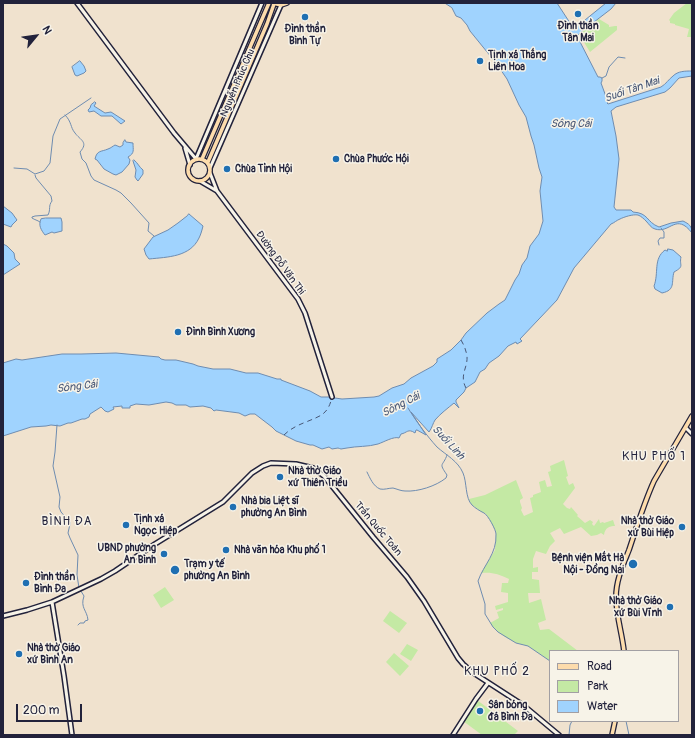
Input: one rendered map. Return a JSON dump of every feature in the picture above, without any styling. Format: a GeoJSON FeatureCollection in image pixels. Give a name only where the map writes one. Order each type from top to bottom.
{"type":"FeatureCollection","features":[{"type":"Feature","properties":{"kind":"main road"},"geometry":{"type":"LineString","coordinates":[[77,3],[196,159]]}},
{"type":"Feature","properties":{"kind":"main road","name":"Nguyễn Phúc Chu"},"geometry":{"type":"LineString","coordinates":[[196,159],[262,3]]}},
{"type":"Feature","properties":{"kind":"main road","name":"Nguyễn Phúc Chu"},"geometry":{"type":"LineString","coordinates":[[202,159],[269,3]]}},
{"type":"Feature","properties":{"kind":"main road"},"geometry":{"type":"LineString","coordinates":[[273,3],[281,5],[287,3]]}},
{"type":"Feature","properties":{"kind":"main road","name":"Nguyễn Phúc Chu"},"geometry":{"type":"LineString","coordinates":[[208,162],[267,24],[273,3]]}},
{"type":"Feature","properties":{"kind":"main road","name":"Nguyễn Phúc Chu"},"geometry":{"type":"LineString","coordinates":[[210,168],[281,5]]}},
{"type":"Feature","properties":{"kind":"main road"},"geometry":{"type":"LineString","coordinates":[[185,146],[190,164]]}},
{"type":"Feature","properties":{"kind":"main road"},"geometry":{"type":"LineString","coordinates":[[196,159],[202,159],[208,162],[210,173],[206,180],[195,181],[190,176],[188,169],[191,162],[196,159]]}},
{"type":"Feature","properties":{"kind":"main road","name":"Đường Đỗ Văn Thi"},"geometry":{"type":"LineString","coordinates":[[210,173],[217,191],[298,299],[307,320],[332,397]]}},
{"type":"Feature","properties":{"kind":"main road","name":"Đường Đỗ Văn Thi"},"geometry":{"type":"LineString","coordinates":[[200,181],[217,191]]}},
{"type":"Feature","properties":{"kind":"main road"},"geometry":{"type":"LineString","coordinates":[[624,650],[616,601],[616,591],[620,574],[642,510],[654,481],[692,416]]}},
{"type":"Feature","properties":{"kind":"main road"},"geometry":{"type":"LineString","coordinates":[[686,428],[692,434]]}},
{"type":"Feature","properties":{"kind":"main road","name":"Trần Quốc Toản"},"geometry":{"type":"LineString","coordinates":[[3,616],[52,602],[115,571],[155,544],[223,502],[252,473],[263,466],[275,463],[308,466],[324,476],[373,537],[408,577],[463,664],[488,683],[523,705],[560,735]]}},
{"type":"Feature","properties":{"kind":"main road"},"geometry":{"type":"LineString","coordinates":[[52,602],[72,735]]}},
{"type":"Feature","properties":{"kind":"main road"},"geometry":{"type":"LineString","coordinates":[[453,735],[488,683]]}},
{"type":"Feature","properties":{"kind":"main road"},"geometry":{"type":"LineString","coordinates":[[612,735],[615,722]]}},
{"type":"Feature","properties":{"kind":"green space"},"geometry":{"type":"Polygon","coordinates":[[[687,3],[692,3],[692,37],[687,37],[689,29],[670,23],[669,20],[674,13],[687,3]]]}},
{"type":"Feature","properties":{"kind":"green space"},"geometry":{"type":"Polygon","coordinates":[[[599,19],[609,25],[609,27],[617,26],[617,30],[590,52],[579,34],[599,19]]]}},
{"type":"Feature","properties":{"kind":"green space"},"geometry":{"type":"Polygon","coordinates":[[[564,460],[568,476],[566,477],[569,485],[573,483],[575,488],[563,504],[567,508],[570,509],[571,507],[578,515],[577,516],[585,523],[590,520],[593,522],[592,524],[594,526],[599,519],[600,523],[613,520],[615,526],[608,528],[604,535],[601,533],[591,536],[581,527],[564,534],[560,528],[550,533],[555,541],[550,546],[546,554],[536,551],[533,559],[533,568],[538,567],[538,572],[532,572],[532,579],[539,580],[540,593],[528,593],[529,603],[541,599],[546,620],[538,623],[540,630],[549,629],[577,650],[549,650],[549,660],[528,646],[516,643],[505,637],[490,623],[499,618],[497,612],[503,610],[503,608],[496,610],[495,606],[508,602],[508,593],[501,592],[502,583],[508,583],[509,579],[495,574],[481,573],[495,550],[496,532],[485,513],[481,512],[471,504],[469,499],[485,495],[516,480],[523,498],[520,502],[522,508],[521,510],[524,516],[533,512],[530,498],[541,492],[539,482],[545,480],[547,487],[552,486],[548,472],[551,471],[550,466],[564,460]]]}},
{"type":"Feature","properties":{"kind":"green space"},"geometry":{"type":"Polygon","coordinates":[[[165,587],[174,600],[161,608],[153,595],[165,587]]]}},
{"type":"Feature","properties":{"kind":"green space"},"geometry":{"type":"Polygon","coordinates":[[[390,611],[407,623],[399,633],[383,621],[390,611]]]}},
{"type":"Feature","properties":{"kind":"green space"},"geometry":{"type":"Polygon","coordinates":[[[407,644],[418,650],[411,661],[400,654],[407,644]]]}},
{"type":"Feature","properties":{"kind":"green space"},"geometry":{"type":"Polygon","coordinates":[[[394,653],[409,666],[400,676],[386,662],[394,653]]]}},
{"type":"Feature","properties":{"kind":"green space","name":"Sân bóng đá Bình Đa"},"geometry":{"type":"Polygon","coordinates":[[[477,700],[518,731],[514,735],[482,735],[463,721],[477,700]]]}},
{"type":"Feature","properties":{"kind":"water","name":"Sông Cái"},"geometry":{"type":"Polygon","coordinates":[[[445,3],[557,3],[572,26],[576,26],[606,3],[616,3],[611,9],[577,36],[598,77],[602,78],[601,83],[608,104],[661,87],[677,73],[692,71],[692,76],[679,78],[665,92],[616,107],[611,111],[619,159],[614,207],[616,210],[631,210],[642,214],[659,227],[683,221],[690,226],[692,233],[682,224],[673,225],[660,230],[655,229],[638,215],[619,219],[611,224],[574,268],[557,300],[520,339],[522,341],[508,346],[499,356],[489,363],[485,369],[480,372],[475,382],[466,388],[456,400],[459,408],[454,403],[435,420],[429,432],[411,412],[426,435],[416,430],[415,433],[409,431],[401,434],[399,438],[392,438],[374,445],[342,449],[332,449],[329,447],[322,449],[296,441],[276,431],[255,414],[245,416],[239,413],[214,411],[211,408],[203,406],[190,407],[166,402],[149,405],[136,404],[130,406],[130,408],[122,408],[122,406],[113,407],[114,409],[108,412],[101,407],[85,419],[60,426],[51,425],[31,427],[3,436],[3,363],[16,359],[22,360],[62,354],[116,353],[159,357],[165,360],[176,360],[213,369],[230,369],[246,373],[258,373],[281,379],[321,397],[342,399],[374,397],[404,384],[411,378],[433,366],[437,362],[437,359],[451,350],[487,313],[505,300],[527,258],[530,246],[539,234],[543,221],[540,191],[542,177],[526,117],[507,79],[467,25],[461,18],[456,16],[452,8],[445,3]]]}},
{"type":"Feature","properties":{"kind":"water"},"geometry":{"type":"Polygon","coordinates":[[[80,61],[86,71],[77,76],[75,75],[72,67],[80,61]]]}},
{"type":"Feature","properties":{"kind":"water"},"geometry":{"type":"Polygon","coordinates":[[[95,102],[96,103],[94,106],[105,113],[111,112],[125,121],[121,124],[112,116],[101,116],[94,111],[89,112],[88,110],[91,105],[95,102]]]}},
{"type":"Feature","properties":{"kind":"water"},"geometry":{"type":"Polygon","coordinates":[[[125,140],[126,142],[133,143],[133,151],[128,157],[130,160],[129,164],[122,172],[116,175],[104,169],[95,159],[98,153],[115,145],[120,147],[123,145],[125,140]]]}},
{"type":"Feature","properties":{"kind":"water"},"geometry":{"type":"Polygon","coordinates":[[[134,160],[143,170],[143,174],[138,181],[135,177],[136,170],[134,160]]]}},
{"type":"Feature","properties":{"kind":"water"},"geometry":{"type":"Polygon","coordinates":[[[3,206],[12,213],[17,220],[11,227],[3,224],[3,206]]]}},
{"type":"Feature","properties":{"kind":"water"},"geometry":{"type":"Polygon","coordinates":[[[189,214],[203,226],[200,236],[195,244],[190,249],[178,255],[149,259],[144,249],[153,237],[168,230],[189,214]]]}},
{"type":"Feature","properties":{"kind":"water"},"geometry":{"type":"Polygon","coordinates":[[[61,218],[62,231],[52,232],[45,235],[41,229],[40,223],[41,219],[61,218]]]}},
{"type":"Feature","properties":{"kind":"water"},"geometry":{"type":"Polygon","coordinates":[[[3,244],[14,253],[15,259],[20,264],[3,275],[3,244]]]}},
{"type":"Feature","properties":{"kind":"water"},"geometry":{"type":"Polygon","coordinates":[[[668,249],[673,250],[681,257],[681,267],[674,272],[671,288],[662,293],[655,289],[654,286],[659,258],[665,250],[667,251],[668,249]]]}},
{"type":"Feature","properties":{"kind":"waterway"},"geometry":{"type":"LineString","coordinates":[[602,78],[606,76],[609,67],[618,57],[625,58]]}},
{"type":"Feature","properties":{"kind":"waterway"},"geometry":{"type":"LineString","coordinates":[[14,168],[27,169],[35,174],[44,171],[50,163],[53,136],[60,119],[91,98]]}},
{"type":"Feature","properties":{"kind":"waterway"},"geometry":{"type":"LineString","coordinates":[[65,115],[69,120],[73,131],[84,143],[83,149],[80,152],[91,176],[94,180],[121,193],[149,223],[148,231],[154,236]]}},
{"type":"Feature","properties":{"kind":"waterway"},"geometry":{"type":"LineString","coordinates":[[35,175],[51,196],[52,201],[48,215],[32,217],[40,222]]}},
{"type":"Feature","properties":{"kind":"waterway"},"geometry":{"type":"LineString","coordinates":[[659,245],[658,241],[660,238],[664,238],[664,232],[661,228]]}},
{"type":"Feature","properties":{"kind":"waterway","name":"Suối Linh"},"geometry":{"type":"LineString","coordinates":[[408,408],[433,443],[461,469],[470,502],[486,514],[495,529],[496,541],[492,553],[478,581],[485,604],[485,614],[498,632],[516,643],[528,646],[549,660]]}},
{"type":"Feature","properties":{"kind":"waterway"},"geometry":{"type":"LineString","coordinates":[[57,425],[53,466],[60,497],[59,507],[61,512],[70,522],[68,533],[78,555],[77,575],[79,588],[84,596],[83,606],[88,620],[78,625]]}},
{"type":"Feature","properties":{"kind":"waterway"},"geometry":{"type":"LineString","coordinates":[[367,472],[374,484],[380,489],[393,488],[402,491],[410,491],[427,488],[446,478],[447,475],[442,465],[447,455]]}},
{"type":"Feature","properties":{"kind":"waterway"},"geometry":{"type":"LineString","coordinates":[[569,735],[572,722]]}},
{"type":"Feature","properties":{"kind":"waterway","name":"Suối Linh"},"geometry":{"type":"LineString","coordinates":[[626,722],[629,735]]}},
{"type":"Feature","properties":{"kind":"ferry route"},"geometry":{"type":"LineString","coordinates":[[461,340],[467,356],[463,379],[466,388]]}},
{"type":"Feature","properties":{"kind":"ferry route"},"geometry":{"type":"LineString","coordinates":[[284,435],[294,427],[323,414],[328,408],[332,397]]}},
{"type":"Feature","properties":{"kind":"place","name":"Đình thần Tân Mai"},"geometry":{"type":"Point","coordinates":[578,14]}},
{"type":"Feature","properties":{"kind":"place","name":"Đình thần Bình Tự"},"geometry":{"type":"Point","coordinates":[305,17]}},
{"type":"Feature","properties":{"kind":"place","name":"Tịnh xá Thắng Liên Hoa"},"geometry":{"type":"Point","coordinates":[480,61]}},
{"type":"Feature","properties":{"kind":"place","name":"Chùa Phước Hội"},"geometry":{"type":"Point","coordinates":[336,159]}},
{"type":"Feature","properties":{"kind":"place","name":"Chùa Tỉnh Hội"},"geometry":{"type":"Point","coordinates":[227,169]}},
{"type":"Feature","properties":{"kind":"place","name":"Đình Bình Xương"},"geometry":{"type":"Point","coordinates":[178,332]}},
{"type":"Feature","properties":{"kind":"place","name":"Nhà thờ Giáo xứ Thiên Triều"},"geometry":{"type":"Point","coordinates":[280,477]}},
{"type":"Feature","properties":{"kind":"place","name":"Nhà bia Liệt sĩ phường An Bình"},"geometry":{"type":"Point","coordinates":[233,507]}},
{"type":"Feature","properties":{"kind":"place","name":"Tịnh xá Ngọc Hiệp"},"geometry":{"type":"Point","coordinates":[126,525]}},
{"type":"Feature","properties":{"kind":"place","name":"Nhà thờ Giáo xứ Bùi Hiệp"},"geometry":{"type":"Point","coordinates":[682,527]}},
{"type":"Feature","properties":{"kind":"place","name":"Nhà văn hóa Khu phố 1"},"geometry":{"type":"Point","coordinates":[226,550]}},
{"type":"Feature","properties":{"kind":"place","name":"UBND phường An Bình"},"geometry":{"type":"Point","coordinates":[164,554]}},
{"type":"Feature","properties":{"kind":"place","name":"Bệnh viện Mắt Hà Nội - Đồng Nai"},"geometry":{"type":"Point","coordinates":[633,564]}},
{"type":"Feature","properties":{"kind":"place","name":"Trạm y tế phường An Bình"},"geometry":{"type":"Point","coordinates":[175,570]}},
{"type":"Feature","properties":{"kind":"place","name":"Đình thần Bình Đa"},"geometry":{"type":"Point","coordinates":[26,583]}},
{"type":"Feature","properties":{"kind":"place","name":"Nhà thờ Giáo xứ Bùi Vĩnh"},"geometry":{"type":"Point","coordinates":[670,607]}},
{"type":"Feature","properties":{"kind":"place","name":"Nhà thờ Giáo xứ Bình An"},"geometry":{"type":"Point","coordinates":[19,654]}},
{"type":"Feature","properties":{"kind":"place","name":"Sân bóng đá Bình Đa"},"geometry":{"type":"Point","coordinates":[480,711]}},
{"type":"Feature","properties":{"kind":"district","name":"KHU PHỐ 1"},"geometry":{"type":"Point","coordinates":[654,457]}},
{"type":"Feature","properties":{"kind":"district","name":"BÌNH ĐA"},"geometry":{"type":"Point","coordinates":[67,522]}},
{"type":"Feature","properties":{"kind":"district","name":"KHU PHỐ 2"},"geometry":{"type":"Point","coordinates":[497,672]}},
{"type":"Feature","properties":{"kind":"water label","name":"Suối Tân Mai"},"geometry":{"type":"Point","coordinates":[632,90]}}]}
